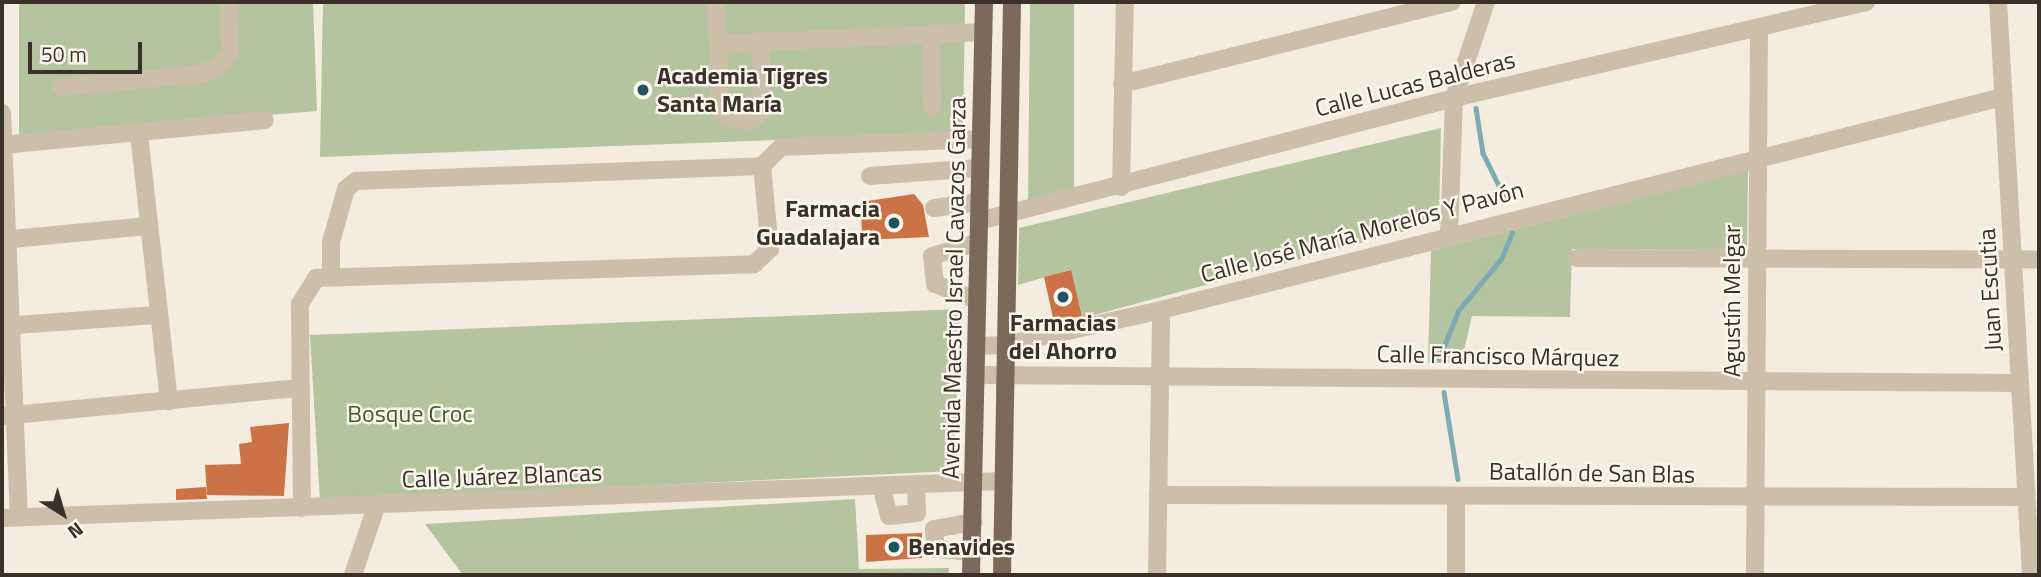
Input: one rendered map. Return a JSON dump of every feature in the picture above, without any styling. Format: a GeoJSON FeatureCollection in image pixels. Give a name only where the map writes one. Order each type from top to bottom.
{"type":"FeatureCollection","features":[{"type":"Feature","properties":{"kind":"main road","name":"Avenida Maestro Israel Cavazos Garza"},"geometry":{"type":"LineString","coordinates":[[971,575],[985,2]]}},
{"type":"Feature","properties":{"kind":"main road"},"geometry":{"type":"LineString","coordinates":[[1002,575],[1012,2]]}},
{"type":"Feature","properties":{"kind":"street"},"geometry":{"type":"LineString","coordinates":[[61,87],[202,74],[219,66],[230,52],[229,2]]}},
{"type":"Feature","properties":{"kind":"street"},"geometry":{"type":"LineString","coordinates":[[716,2],[721,112],[752,120],[762,112],[761,41]]}},
{"type":"Feature","properties":{"kind":"street"},"geometry":{"type":"LineString","coordinates":[[1121,187],[1125,2]]}},
{"type":"Feature","properties":{"kind":"street"},"geometry":{"type":"LineString","coordinates":[[1122,84],[1452,2]]}},
{"type":"Feature","properties":{"kind":"street"},"geometry":{"type":"LineString","coordinates":[[1450,236],[1454,98],[1486,2]]}},
{"type":"Feature","properties":{"kind":"street","name":"Calle Lucas Balderas"},"geometry":{"type":"LineString","coordinates":[[979,221],[1121,187],[1454,98],[1866,2]]}},
{"type":"Feature","properties":{"kind":"street","name":"Juan Escutia"},"geometry":{"type":"LineString","coordinates":[[1998,2],[2031,575]]}},
{"type":"Feature","properties":{"kind":"street","name":"Agustín Melgar"},"geometry":{"type":"LineString","coordinates":[[1755,575],[1759,28]]}},
{"type":"Feature","properties":{"kind":"street"},"geometry":{"type":"LineString","coordinates":[[719,44],[984,32]]}},
{"type":"Feature","properties":{"kind":"street"},"geometry":{"type":"LineString","coordinates":[[931,34],[932,107]]}},
{"type":"Feature","properties":{"kind":"street","name":"Calle José María Morelos Y Pavón"},"geometry":{"type":"LineString","coordinates":[[976,346],[1005,345],[1161,310],[1758,155],[2003,97]]}},
{"type":"Feature","properties":{"kind":"street"},"geometry":{"type":"LineString","coordinates":[[2,113],[10,518]]}},
{"type":"Feature","properties":{"kind":"street"},"geometry":{"type":"LineString","coordinates":[[3,145],[265,120]]}},
{"type":"Feature","properties":{"kind":"street"},"geometry":{"type":"LineString","coordinates":[[139,134],[147,226],[169,401]]}},
{"type":"Feature","properties":{"kind":"street"},"geometry":{"type":"LineString","coordinates":[[302,508],[297,388],[302,294],[316,278],[331,275],[754,264],[770,249],[762,166],[775,150],[798,144],[981,139]]}},
{"type":"Feature","properties":{"kind":"street"},"geometry":{"type":"LineString","coordinates":[[331,275],[331,242],[346,189],[356,181],[762,166]]}},
{"type":"Feature","properties":{"kind":"street"},"geometry":{"type":"LineString","coordinates":[[870,176],[979,168]]}},
{"type":"Feature","properties":{"kind":"street"},"geometry":{"type":"LineString","coordinates":[[934,208],[979,202]]}},
{"type":"Feature","properties":{"kind":"street"},"geometry":{"type":"LineString","coordinates":[[5,240],[147,226]]}},
{"type":"Feature","properties":{"kind":"street"},"geometry":{"type":"LineString","coordinates":[[977,300],[935,284],[932,256],[978,242]]}},
{"type":"Feature","properties":{"kind":"street"},"geometry":{"type":"LineString","coordinates":[[1577,258],[2039,260]]}},
{"type":"Feature","properties":{"kind":"street"},"geometry":{"type":"LineString","coordinates":[[1157,575],[1161,310]]}},
{"type":"Feature","properties":{"kind":"street"},"geometry":{"type":"LineString","coordinates":[[6,326],[157,315]]}},
{"type":"Feature","properties":{"kind":"street","name":"Calle Francisco Márquez"},"geometry":{"type":"LineString","coordinates":[[975,375],[2020,383]]}},
{"type":"Feature","properties":{"kind":"street"},"geometry":{"type":"LineString","coordinates":[[9,415],[297,388]]}},
{"type":"Feature","properties":{"kind":"street","name":"Calle Juárez Blancas"},"geometry":{"type":"LineString","coordinates":[[10,518],[1003,481]]}},
{"type":"Feature","properties":{"kind":"street"},"geometry":{"type":"LineString","coordinates":[[881,486],[889,516],[917,513],[916,485]]}},
{"type":"Feature","properties":{"kind":"street","name":"Batallón de San Blas"},"geometry":{"type":"LineString","coordinates":[[1158,495],[1755,499],[2026,497]]}},
{"type":"Feature","properties":{"kind":"street"},"geometry":{"type":"LineString","coordinates":[[1456,496],[1456,575]]}},
{"type":"Feature","properties":{"kind":"street"},"geometry":{"type":"LineString","coordinates":[[353,575],[377,504]]}},
{"type":"Feature","properties":{"kind":"street"},"geometry":{"type":"LineString","coordinates":[[972,552],[936,549],[934,529],[973,522]]}},
{"type":"Feature","properties":{"kind":"green space"},"geometry":{"type":"Polygon","coordinates":[[[19,2],[313,2],[317,111],[19,136],[19,2]]]}},
{"type":"Feature","properties":{"kind":"green space","name":"Academia Tigres Santa María"},"geometry":{"type":"Polygon","coordinates":[[[323,2],[965,2],[963,133],[320,157],[323,2]]]}},
{"type":"Feature","properties":{"kind":"green space"},"geometry":{"type":"Polygon","coordinates":[[[1030,2],[1074,2],[1074,191],[1028,204],[1030,2]]]}},
{"type":"Feature","properties":{"kind":"green space"},"geometry":{"type":"Polygon","coordinates":[[[1441,128],[1439,222],[1083,318],[1070,270],[1018,285],[1019,228],[1441,128]]]}},
{"type":"Feature","properties":{"kind":"green space"},"geometry":{"type":"Polygon","coordinates":[[[1748,169],[1747,250],[1572,249],[1570,317],[1472,316],[1461,363],[1428,363],[1431,251],[1748,169]]]}},
{"type":"Feature","properties":{"kind":"green space","name":"Bosque Croc"},"geometry":{"type":"Polygon","coordinates":[[[960,309],[954,471],[320,501],[310,335],[960,309]]]}},
{"type":"Feature","properties":{"kind":"green space"},"geometry":{"type":"Polygon","coordinates":[[[855,499],[859,569],[949,568],[949,575],[463,575],[425,524],[855,499]]]}},
{"type":"Feature","properties":{"kind":"building","name":"Farmacia Guadalajara"},"geometry":{"type":"Polygon","coordinates":[[[914,194],[923,205],[929,237],[862,240],[861,202],[914,194]]]}},
{"type":"Feature","properties":{"kind":"building","name":"Farmacias del Ahorro"},"geometry":{"type":"Polygon","coordinates":[[[1071,270],[1082,316],[1054,322],[1044,277],[1071,270]]]}},
{"type":"Feature","properties":{"kind":"building"},"geometry":{"type":"Polygon","coordinates":[[[289,423],[284,496],[207,495],[205,465],[241,464],[239,444],[252,442],[250,427],[289,423]]]}},
{"type":"Feature","properties":{"kind":"building"},"geometry":{"type":"Polygon","coordinates":[[[206,487],[207,499],[176,500],[176,489],[206,487]]]}},
{"type":"Feature","properties":{"kind":"building","name":"Benavides"},"geometry":{"type":"Polygon","coordinates":[[[922,533],[922,558],[866,562],[866,535],[922,533]]]}},
{"type":"Feature","properties":{"kind":"waterway"},"geometry":{"type":"LineString","coordinates":[[1476,108],[1483,153],[1506,200]]}},
{"type":"Feature","properties":{"kind":"waterway"},"geometry":{"type":"LineString","coordinates":[[1439,359],[1458,311],[1501,259],[1512,233]]}},
{"type":"Feature","properties":{"kind":"waterway"},"geometry":{"type":"LineString","coordinates":[[1444,392],[1458,479]]}},
{"type":"Feature","properties":{"kind":"place","name":"Academia Tigres Santa María"},"geometry":{"type":"Point","coordinates":[643,90]}},
{"type":"Feature","properties":{"kind":"place","name":"Farmacia Guadalajara"},"geometry":{"type":"Point","coordinates":[894,223]}},
{"type":"Feature","properties":{"kind":"place","name":"Farmacias del Ahorro"},"geometry":{"type":"Point","coordinates":[1063,297]}},
{"type":"Feature","properties":{"kind":"place","name":"Benavides"},"geometry":{"type":"Point","coordinates":[894,547]}}]}
